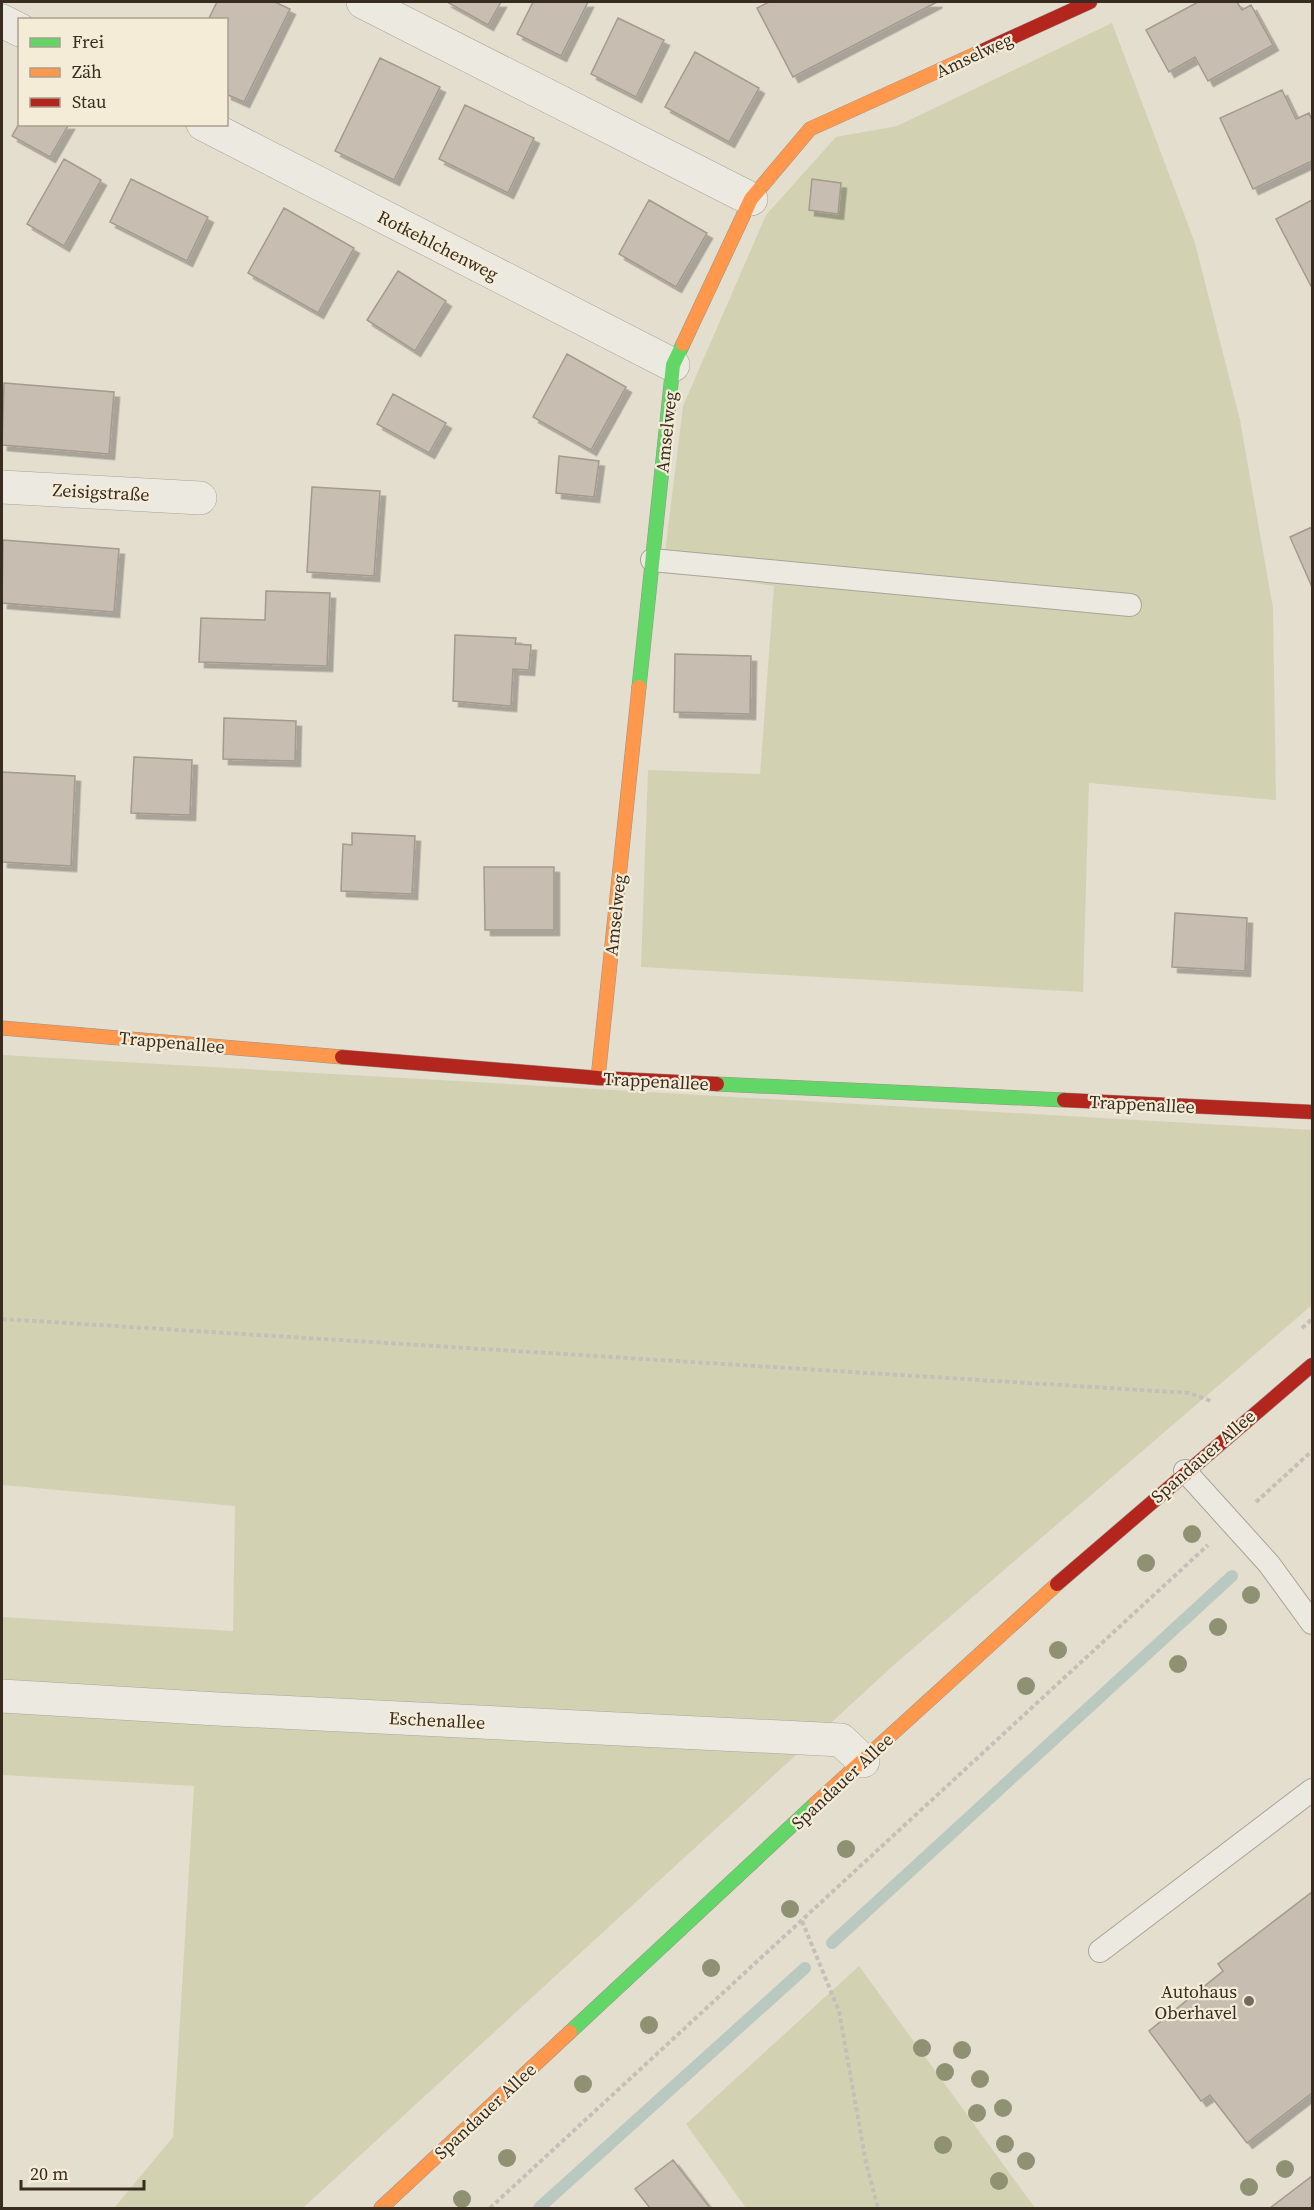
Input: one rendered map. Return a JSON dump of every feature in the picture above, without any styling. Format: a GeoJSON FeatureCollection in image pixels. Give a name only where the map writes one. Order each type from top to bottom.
{"type":"FeatureCollection","features":[{"type":"Feature","properties":{"kind":"street"},"geometry":{"type":"LineString","coordinates":[[363,2],[751,199]]}},
{"type":"Feature","properties":{"kind":"street","name":"Amselweg"},"geometry":{"type":"LineString","coordinates":[[598,1078],[673,365],[751,199],[810,129],[1090,2]]}},
{"type":"Feature","properties":{"kind":"street"},"geometry":{"type":"LineString","coordinates":[[2,21],[18,29]]}},
{"type":"Feature","properties":{"kind":"street","name":"Rotkehlchenweg"},"geometry":{"type":"LineString","coordinates":[[207,126],[673,365]]}},
{"type":"Feature","properties":{"kind":"street","name":"Zeisigstraße"},"geometry":{"type":"LineString","coordinates":[[2,487],[200,498]]}},
{"type":"Feature","properties":{"kind":"street","name":"Trappenallee"},"geometry":{"type":"LineString","coordinates":[[2,1028],[598,1078],[1312,1112]]}},
{"type":"Feature","properties":{"kind":"street","name":"Spandauer Allee"},"geometry":{"type":"LineString","coordinates":[[381,2208],[863,1761],[1185,1471],[1312,1365]]}},
{"type":"Feature","properties":{"kind":"street","name":"Eschenallee"},"geometry":{"type":"LineString","coordinates":[[2,1696],[841,1740],[863,1761]]}},
{"type":"Feature","properties":{"kind":"lane"},"geometry":{"type":"LineString","coordinates":[[652,560],[1130,605]]}},
{"type":"Feature","properties":{"kind":"lane"},"geometry":{"type":"LineString","coordinates":[[1185,1471],[1269,1564],[1312,1623]]}},
{"type":"Feature","properties":{"kind":"lane"},"geometry":{"type":"LineString","coordinates":[[1100,1951],[1312,1790]]}},
{"type":"Feature","properties":{"kind":"path"},"geometry":{"type":"LineString","coordinates":[[2,1319],[1190,1393],[1215,1402]]}},
{"type":"Feature","properties":{"kind":"path"},"geometry":{"type":"LineString","coordinates":[[490,2208],[1312,1451]]}},
{"type":"Feature","properties":{"kind":"path"},"geometry":{"type":"LineString","coordinates":[[802,1921],[839,2011],[866,2163],[878,2208]]}},
{"type":"Feature","properties":{"kind":"green space"},"geometry":{"type":"Polygon","coordinates":[[[1112,23],[1195,243],[1240,420],[1273,608],[1276,800],[1089,783],[1083,992],[641,967],[648,770],[760,774],[774,586],[663,569],[683,406],[766,215],[836,137],[897,126],[1112,23]]]}},
{"type":"Feature","properties":{"kind":"green space"},"geometry":{"type":"Polygon","coordinates":[[[2,1055],[1312,1130],[1312,1305],[895,1664],[303,2208],[114,2208],[173,2137],[194,1786],[2,1775],[2,1617],[233,1631],[235,1506],[2,1485],[2,1055]]]}},
{"type":"Feature","properties":{"kind":"green space"},"geometry":{"type":"Polygon","coordinates":[[[859,1966],[1035,2208],[746,2208],[686,2124],[859,1966]]]}},
{"type":"Feature","properties":{"kind":"building"},"geometry":{"type":"Polygon","coordinates":[[[217,2],[275,2],[290,9],[244,102],[228,95],[228,18],[209,18],[217,2]]]}},
{"type":"Feature","properties":{"kind":"building"},"geometry":{"type":"Polygon","coordinates":[[[447,2],[501,2],[488,25],[447,2]]]}},
{"type":"Feature","properties":{"kind":"building"},"geometry":{"type":"Polygon","coordinates":[[[533,2],[588,2],[561,56],[517,34],[533,2]]]}},
{"type":"Feature","properties":{"kind":"building"},"geometry":{"type":"Polygon","coordinates":[[[769,2],[937,2],[793,77],[757,8],[769,2]]]}},
{"type":"Feature","properties":{"kind":"building"},"geometry":{"type":"Polygon","coordinates":[[[1198,2],[1237,2],[1242,10],[1251,5],[1273,45],[1208,81],[1195,57],[1169,72],[1146,30],[1198,2]]]}},
{"type":"Feature","properties":{"kind":"building"},"geometry":{"type":"Polygon","coordinates":[[[618,18],[664,40],[636,97],[591,74],[618,18]]]}},
{"type":"Feature","properties":{"kind":"building"},"geometry":{"type":"Polygon","coordinates":[[[695,52],[759,88],[729,142],[665,107],[695,52]]]}},
{"type":"Feature","properties":{"kind":"building"},"geometry":{"type":"Polygon","coordinates":[[[380,58],[440,87],[394,180],[335,151],[380,58]]]}},
{"type":"Feature","properties":{"kind":"building"},"geometry":{"type":"Polygon","coordinates":[[[1282,90],[1296,119],[1309,113],[1312,120],[1312,161],[1253,189],[1220,118],[1282,90]]]}},
{"type":"Feature","properties":{"kind":"building"},"geometry":{"type":"Polygon","coordinates":[[[465,105],[534,138],[508,193],[439,159],[465,105]]]}},
{"type":"Feature","properties":{"kind":"building"},"geometry":{"type":"Polygon","coordinates":[[[18,126],[68,126],[50,157],[12,136],[18,126]]]}},
{"type":"Feature","properties":{"kind":"building"},"geometry":{"type":"Polygon","coordinates":[[[64,159],[101,180],[64,246],[27,224],[64,159]]]}},
{"type":"Feature","properties":{"kind":"building"},"geometry":{"type":"Polygon","coordinates":[[[131,179],[208,217],[187,261],[110,222],[131,179]]]}},
{"type":"Feature","properties":{"kind":"building"},"geometry":{"type":"Polygon","coordinates":[[[812,179],[841,183],[838,214],[809,210],[812,179]]]}},
{"type":"Feature","properties":{"kind":"building"},"geometry":{"type":"Polygon","coordinates":[[[649,200],[707,233],[676,287],[619,254],[649,200]]]}},
{"type":"Feature","properties":{"kind":"building"},"geometry":{"type":"Polygon","coordinates":[[[1312,200],[1312,285],[1311,286],[1276,219],[1312,200]]]}},
{"type":"Feature","properties":{"kind":"building"},"geometry":{"type":"Polygon","coordinates":[[[284,208],[354,248],[318,313],[248,273],[284,208]]]}},
{"type":"Feature","properties":{"kind":"building"},"geometry":{"type":"Polygon","coordinates":[[[398,271],[446,301],[415,351],[367,320],[398,271]]]}},
{"type":"Feature","properties":{"kind":"building"},"geometry":{"type":"Polygon","coordinates":[[[567,354],[626,387],[591,450],[533,417],[567,354]]]}},
{"type":"Feature","properties":{"kind":"building"},"geometry":{"type":"Polygon","coordinates":[[[4,383],[114,392],[109,454],[2,445],[4,383]]]}},
{"type":"Feature","properties":{"kind":"building"},"geometry":{"type":"Polygon","coordinates":[[[393,394],[446,423],[429,453],[377,424],[393,394]]]}},
{"type":"Feature","properties":{"kind":"building"},"geometry":{"type":"Polygon","coordinates":[[[559,456],[599,461],[594,497],[556,493],[559,456]]]}},
{"type":"Feature","properties":{"kind":"building"},"geometry":{"type":"Polygon","coordinates":[[[312,487],[380,491],[374,576],[307,572],[312,487]]]}},
{"type":"Feature","properties":{"kind":"building"},"geometry":{"type":"Polygon","coordinates":[[[1312,527],[1312,587],[1290,537],[1312,527]]]}},
{"type":"Feature","properties":{"kind":"building"},"geometry":{"type":"Polygon","coordinates":[[[3,540],[119,549],[114,612],[2,603],[3,540]]]}},
{"type":"Feature","properties":{"kind":"building"},"geometry":{"type":"Polygon","coordinates":[[[266,591],[330,593],[327,666],[199,662],[201,618],[265,620],[266,591]]]}},
{"type":"Feature","properties":{"kind":"building"},"geometry":{"type":"Polygon","coordinates":[[[455,635],[516,638],[515,644],[531,645],[529,670],[513,669],[511,706],[453,701],[455,635]]]}},
{"type":"Feature","properties":{"kind":"building"},"geometry":{"type":"Polygon","coordinates":[[[675,654],[751,656],[750,714],[674,712],[675,654]]]}},
{"type":"Feature","properties":{"kind":"building"},"geometry":{"type":"Polygon","coordinates":[[[224,718],[296,721],[295,761],[223,759],[224,718]]]}},
{"type":"Feature","properties":{"kind":"building"},"geometry":{"type":"Polygon","coordinates":[[[134,757],[192,760],[190,815],[131,813],[134,757]]]}},
{"type":"Feature","properties":{"kind":"building"},"geometry":{"type":"Polygon","coordinates":[[[2,772],[75,776],[71,866],[2,862],[2,772]]]}},
{"type":"Feature","properties":{"kind":"building"},"geometry":{"type":"Polygon","coordinates":[[[352,833],[415,836],[412,894],[341,891],[343,844],[352,845],[352,833]]]}},
{"type":"Feature","properties":{"kind":"building"},"geometry":{"type":"Polygon","coordinates":[[[484,867],[554,867],[554,930],[485,930],[484,867]]]}},
{"type":"Feature","properties":{"kind":"building"},"geometry":{"type":"Polygon","coordinates":[[[1175,913],[1247,918],[1245,971],[1172,967],[1175,913]]]}},
{"type":"Feature","properties":{"kind":"building","name":"Autohaus Oberhavel"},"geometry":{"type":"Polygon","coordinates":[[[1312,1892],[1312,2093],[1247,2143],[1210,2095],[1201,2101],[1149,2031],[1223,1971],[1218,1964],[1312,1892]]]}},
{"type":"Feature","properties":{"kind":"building"},"geometry":{"type":"Polygon","coordinates":[[[673,2160],[710,2208],[650,2208],[635,2189],[673,2160]]]}},
{"type":"Feature","properties":{"kind":"building"},"geometry":{"type":"Polygon","coordinates":[[[1312,2176],[1312,2208],[1270,2208],[1312,2176]]]}},
{"type":"Feature","properties":{"kind":"waterway"},"geometry":{"type":"LineString","coordinates":[[832,1943],[1232,1576]]}},
{"type":"Feature","properties":{"kind":"waterway"},"geometry":{"type":"LineString","coordinates":[[539,2208],[805,1968]]}},
{"type":"Feature","properties":{"kind":"traffic: fast"},"geometry":{"type":"LineString","coordinates":[[639,687],[673,365],[683,344]]}},
{"type":"Feature","properties":{"kind":"traffic: fast"},"geometry":{"type":"LineString","coordinates":[[717,1084],[1064,1100]]}},
{"type":"Feature","properties":{"kind":"traffic: fast"},"geometry":{"type":"LineString","coordinates":[[570,2032],[816,1803]]}},
{"type":"Feature","properties":{"kind":"traffic: slow"},"geometry":{"type":"LineString","coordinates":[[683,344],[751,199],[810,129],[980,52]]}},
{"type":"Feature","properties":{"kind":"traffic: slow"},"geometry":{"type":"LineString","coordinates":[[598,1078],[639,687]]}},
{"type":"Feature","properties":{"kind":"traffic: slow"},"geometry":{"type":"LineString","coordinates":[[2,1028],[342,1057]]}},
{"type":"Feature","properties":{"kind":"traffic: slow"},"geometry":{"type":"LineString","coordinates":[[816,1803],[1057,1584]]}},
{"type":"Feature","properties":{"kind":"traffic: slow"},"geometry":{"type":"LineString","coordinates":[[381,2208],[570,2032]]}},
{"type":"Feature","properties":{"kind":"traffic: jam"},"geometry":{"type":"LineString","coordinates":[[980,52],[1090,2]]}},
{"type":"Feature","properties":{"kind":"traffic: jam"},"geometry":{"type":"LineString","coordinates":[[342,1057],[598,1078],[717,1084]]}},
{"type":"Feature","properties":{"kind":"traffic: jam"},"geometry":{"type":"LineString","coordinates":[[1064,1100],[1312,1112]]}},
{"type":"Feature","properties":{"kind":"traffic: jam"},"geometry":{"type":"LineString","coordinates":[[1057,1584],[1312,1365]]}},
{"type":"Feature","properties":{"kind":"place","name":"Autohaus Oberhavel"},"geometry":{"type":"Point","coordinates":[1249,2001]}}]}
